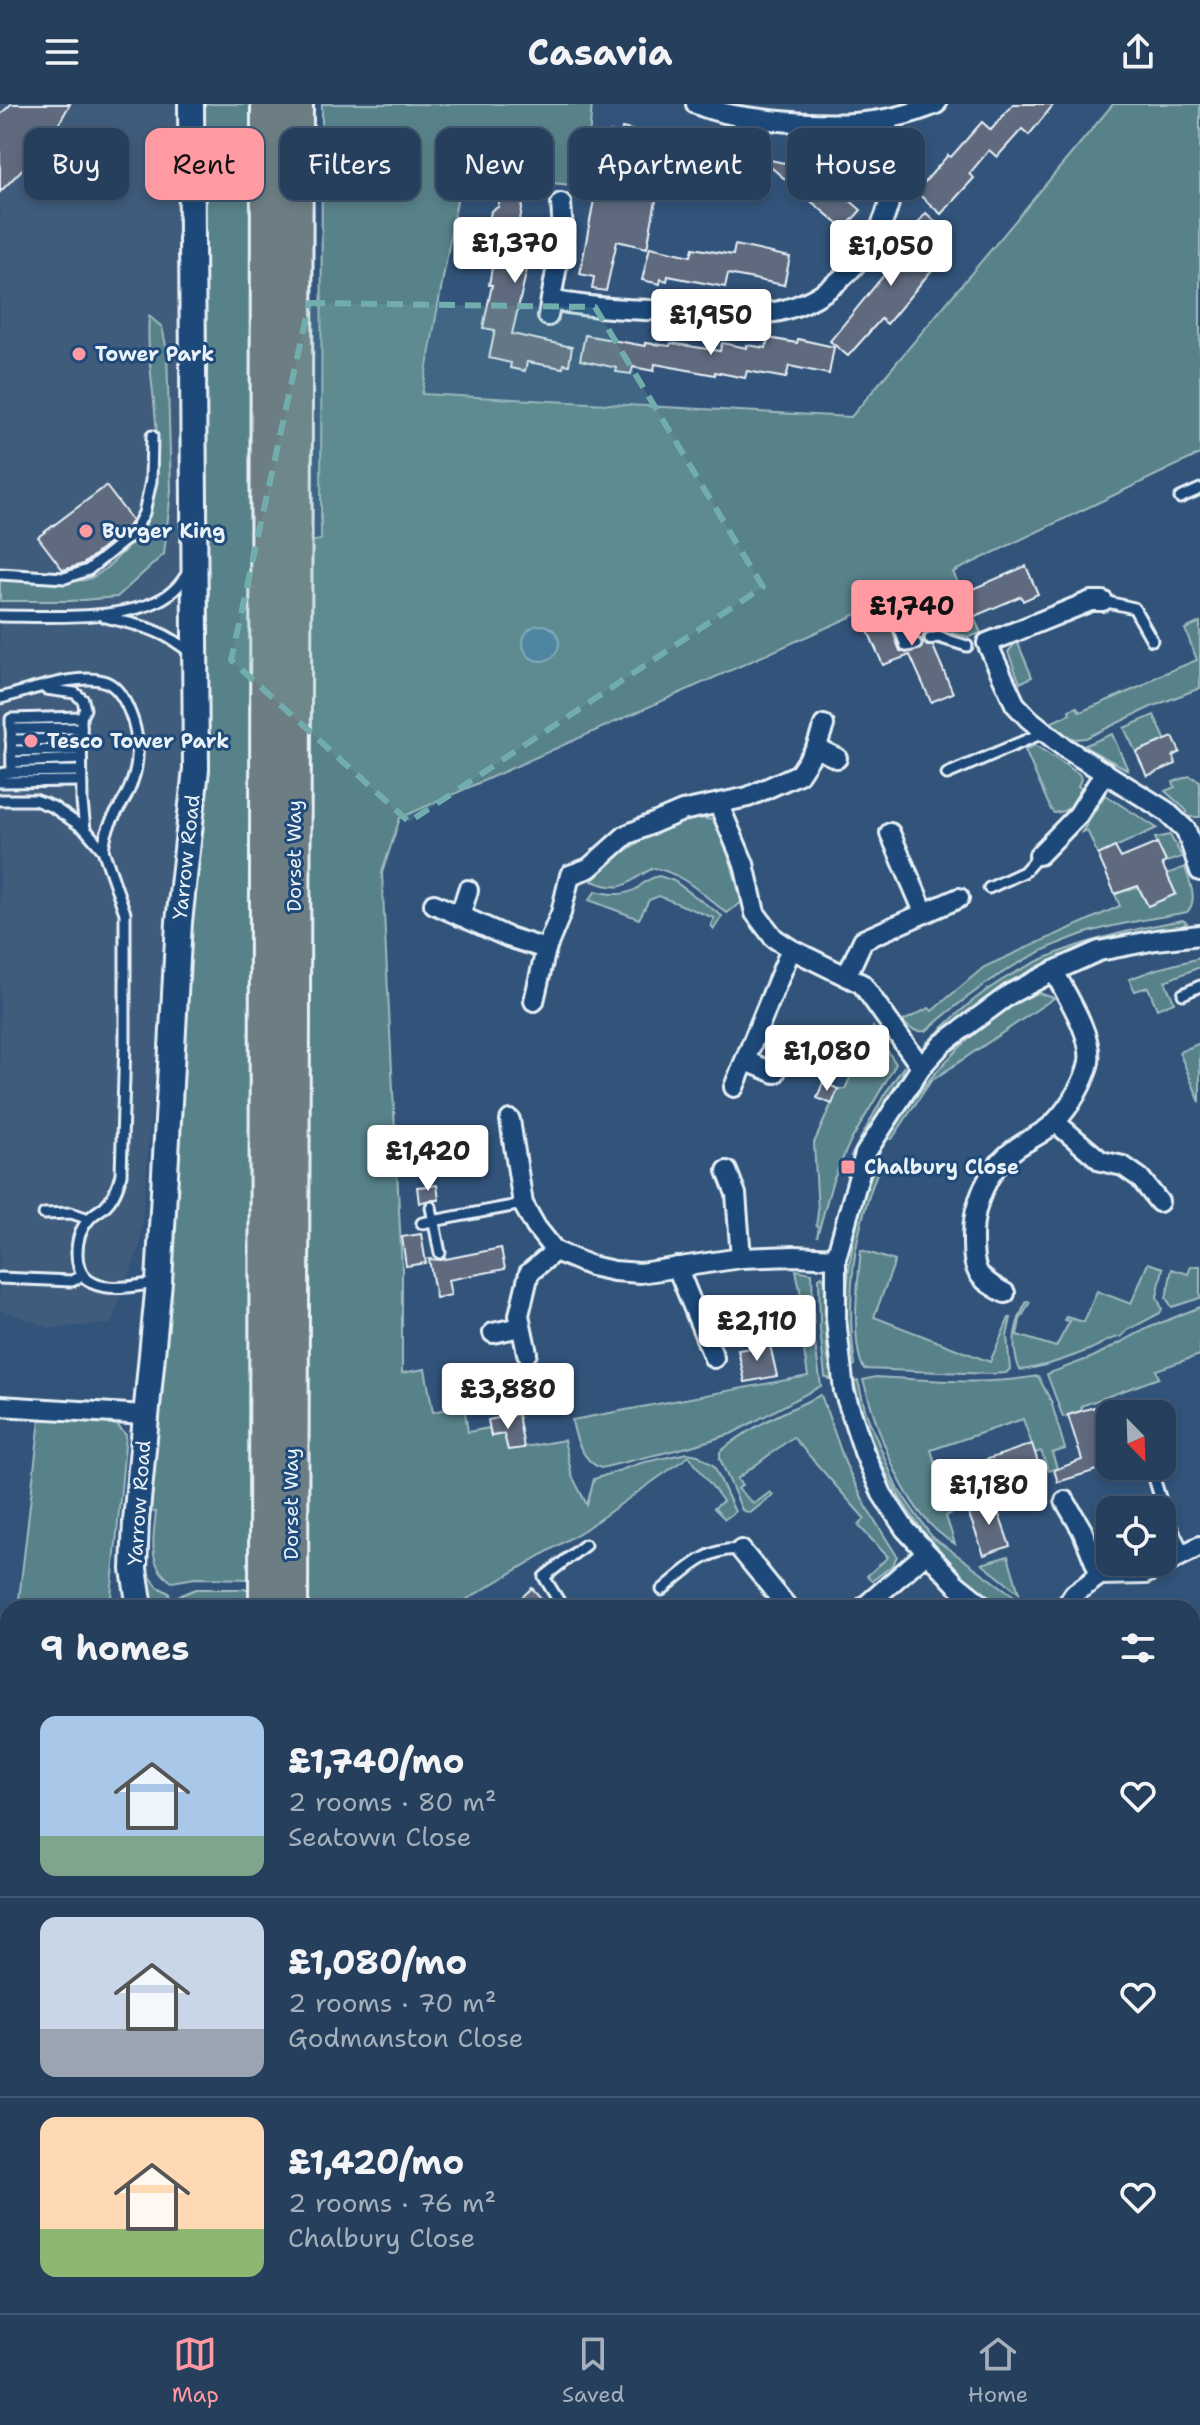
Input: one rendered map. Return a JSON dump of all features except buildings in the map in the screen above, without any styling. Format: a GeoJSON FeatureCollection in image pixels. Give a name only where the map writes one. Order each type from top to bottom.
{"type":"FeatureCollection","features":[{"type":"Feature","properties":{"kind":"highway","name":"Dorset Way"},"geometry":{"type":"LineString","coordinates":[[266,1600],[268,104]]}},
{"type":"Feature","properties":{"kind":"highway","name":"Dorset Way"},"geometry":{"type":"LineString","coordinates":[[291,1600],[296,104]]}},
{"type":"Feature","properties":{"kind":"street","name":"Yarrow Road"},"geometry":{"type":"LineString","coordinates":[[139,1600],[134,1569],[145,1415],[159,1282],[179,922],[196,769],[191,104]]}},
{"type":"Feature","properties":{"kind":"street"},"geometry":{"type":"LineString","coordinates":[[696,104],[735,116],[811,124],[886,120],[936,104]]}},
{"type":"Feature","properties":{"kind":"street"},"geometry":{"type":"LineString","coordinates":[[561,203],[563,232],[550,308],[748,313],[785,310],[814,298],[840,280],[861,258],[879,230],[887,212],[892,185],[886,120]]}},
{"type":"Feature","properties":{"kind":"street"},"geometry":{"type":"LineString","coordinates":[[967,646],[987,643],[1091,601],[1103,601]]}},
{"type":"Feature","properties":{"kind":"street"},"geometry":{"type":"LineString","coordinates":[[987,643],[1015,704],[1029,719],[1065,748],[1166,811],[1193,824],[1200,871]]}},
{"type":"Feature","properties":{"kind":"street"},"geometry":{"type":"LineString","coordinates":[[534,1001],[546,949],[561,913],[570,875],[589,868],[626,835],[682,811],[748,797],[799,774],[816,748],[824,725]]}},
{"type":"Feature","properties":{"kind":"street"},"geometry":{"type":"LineString","coordinates":[[816,748],[837,758]]}},
{"type":"Feature","properties":{"kind":"street"},"geometry":{"type":"LineString","coordinates":[[1039,855],[1053,826],[1078,815],[1105,772]]}},
{"type":"Feature","properties":{"kind":"street"},"geometry":{"type":"LineString","coordinates":[[719,805],[744,864],[755,913],[774,938],[862,984],[921,1067]]}},
{"type":"Feature","properties":{"kind":"street"},"geometry":{"type":"LineString","coordinates":[[890,833],[924,912]]}},
{"type":"Feature","properties":{"kind":"street"},"geometry":{"type":"LineString","coordinates":[[460,916],[468,890]]}},
{"type":"Feature","properties":{"kind":"street"},"geometry":{"type":"LineString","coordinates":[[847,975],[863,940],[959,898]]}},
{"type":"Feature","properties":{"kind":"street"},"geometry":{"type":"LineString","coordinates":[[434,904],[508,937],[546,949]]}},
{"type":"Feature","properties":{"kind":"street"},"geometry":{"type":"LineString","coordinates":[[976,1600],[926,1553],[905,1529],[882,1494],[854,1427],[844,1391],[836,1319],[836,1258],[865,1154],[921,1067],[942,1044],[1010,994],[1099,951],[1200,935]]}},
{"type":"Feature","properties":{"kind":"street"},"geometry":{"type":"LineString","coordinates":[[734,1087],[791,949]]}},
{"type":"Feature","properties":{"kind":"street"},"geometry":{"type":"LineString","coordinates":[[1005,1293],[984,1282],[973,1260],[972,1231],[977,1202],[993,1173],[1012,1151],[1055,1122],[1081,1084],[1089,1060],[1088,1041],[1054,971]]}},
{"type":"Feature","properties":{"kind":"street"},"geometry":{"type":"LineString","coordinates":[[746,1061],[775,1073]]}},
{"type":"Feature","properties":{"kind":"street"},"geometry":{"type":"LineString","coordinates":[[510,1120],[523,1204],[555,1251],[591,1266],[640,1273],[741,1258],[836,1258]]}},
{"type":"Feature","properties":{"kind":"street"},"geometry":{"type":"LineString","coordinates":[[1055,1122],[1101,1161],[1123,1166],[1140,1178],[1159,1202]]}},
{"type":"Feature","properties":{"kind":"street"},"geometry":{"type":"LineString","coordinates":[[727,1171],[736,1194],[741,1258]]}},
{"type":"Feature","properties":{"kind":"street"},"geometry":{"type":"LineString","coordinates":[[527,1353],[519,1315],[529,1273],[555,1251]]}},
{"type":"Feature","properties":{"kind":"street"},"geometry":{"type":"LineString","coordinates":[[677,1267],[714,1358]]}},
{"type":"Feature","properties":{"kind":"street"},"geometry":{"type":"LineString","coordinates":[[493,1333],[520,1327]]}},
{"type":"Feature","properties":{"kind":"street"},"geometry":{"type":"LineString","coordinates":[[0,1406],[145,1415]]}},
{"type":"Feature","properties":{"kind":"street"},"geometry":{"type":"LineString","coordinates":[[1065,1501],[1082,1530],[1096,1565]]}},
{"type":"Feature","properties":{"kind":"street"},"geometry":{"type":"LineString","coordinates":[[741,1550],[782,1600]]}},
{"type":"Feature","properties":{"kind":"street"},"geometry":{"type":"LineString","coordinates":[[872,1600],[926,1553]]}},
{"type":"Feature","properties":{"kind":"street"},"geometry":{"type":"LineString","coordinates":[[1070,1600],[1099,1576]]}},
{"type":"Feature","properties":{"kind":"lane"},"geometry":{"type":"LineString","coordinates":[[0,574],[65,578],[88,570],[133,534],[144,513],[151,481],[152,436]]}},
{"type":"Feature","properties":{"kind":"lane"},"geometry":{"type":"LineString","coordinates":[[1180,498],[1200,489]]}},
{"type":"Feature","properties":{"kind":"lane"},"geometry":{"type":"LineString","coordinates":[[0,616],[99,615],[152,604],[174,591],[194,565]]}},
{"type":"Feature","properties":{"kind":"lane"},"geometry":{"type":"LineString","coordinates":[[1103,601],[1134,608],[1152,640]]}},
{"type":"Feature","properties":{"kind":"lane"},"geometry":{"type":"LineString","coordinates":[[99,615],[175,639],[195,657]]}},
{"type":"Feature","properties":{"kind":"lane"},"geometry":{"type":"LineString","coordinates":[[900,630],[906,646],[916,644]]}},
{"type":"Feature","properties":{"kind":"lane"},"geometry":{"type":"LineString","coordinates":[[930,639],[938,637],[967,646]]}},
{"type":"Feature","properties":{"kind":"lane"},"geometry":{"type":"LineString","coordinates":[[0,698],[74,680],[94,679],[110,684],[122,698],[135,728],[136,767],[126,797],[105,832],[103,850]]}},
{"type":"Feature","properties":{"kind":"lane"},"geometry":{"type":"LineString","coordinates":[[39,688],[75,693],[83,700],[81,776],[85,829]]}},
{"type":"Feature","properties":{"kind":"lane"},"geometry":{"type":"LineString","coordinates":[[12,762],[11,719],[81,728]]}},
{"type":"Feature","properties":{"kind":"lane"},"geometry":{"type":"LineString","coordinates":[[11,735],[81,728]]}},
{"type":"Feature","properties":{"kind":"lane"},"geometry":{"type":"LineString","coordinates":[[947,774],[1045,732]]}},
{"type":"Feature","properties":{"kind":"lane"},"geometry":{"type":"LineString","coordinates":[[0,774],[12,762],[81,755]]}},
{"type":"Feature","properties":{"kind":"lane"},"geometry":{"type":"LineString","coordinates":[[12,762],[81,776]]}},
{"type":"Feature","properties":{"kind":"lane"},"geometry":{"type":"LineString","coordinates":[[0,782],[81,776]]}},
{"type":"Feature","properties":{"kind":"lane"},"geometry":{"type":"LineString","coordinates":[[0,800],[35,800],[53,807],[85,829],[103,850],[125,913],[121,1174],[118,1190],[89,1219],[77,1240],[77,1263],[82,1276],[101,1288],[159,1282]]}},
{"type":"Feature","properties":{"kind":"lane"},"geometry":{"type":"LineString","coordinates":[[989,888],[1024,872],[1039,855]]}},
{"type":"Feature","properties":{"kind":"lane"},"geometry":{"type":"LineString","coordinates":[[1183,994],[1200,986]]}},
{"type":"Feature","properties":{"kind":"lane"},"geometry":{"type":"LineString","coordinates":[[422,1223],[523,1204]]}},
{"type":"Feature","properties":{"kind":"lane"},"geometry":{"type":"LineString","coordinates":[[431,1207],[440,1253]]}},
{"type":"Feature","properties":{"kind":"lane"},"geometry":{"type":"LineString","coordinates":[[44,1214],[71,1213],[89,1219]]}},
{"type":"Feature","properties":{"kind":"lane"},"geometry":{"type":"LineString","coordinates":[[0,1278],[72,1281],[82,1276]]}},
{"type":"Feature","properties":{"kind":"lane"},"geometry":{"type":"LineString","coordinates":[[1155,1480],[1165,1514],[1192,1550]]}},
{"type":"Feature","properties":{"kind":"lane"},"geometry":{"type":"LineString","coordinates":[[558,1600],[544,1577],[585,1545]]}},
{"type":"Feature","properties":{"kind":"lane"},"geometry":{"type":"LineString","coordinates":[[662,1590],[698,1561],[727,1548],[741,1550]]}},
{"type":"Feature","properties":{"kind":"highlighted area"},"geometry":{"type":"Polygon","coordinates":[[[309,303],[595,307],[763,587],[409,822],[231,660],[309,303]]]}},
{"type":"Feature","properties":{"kind":"shaded area","name":"Tower Park"},"geometry":{"type":"Polygon","coordinates":[[[0,104],[181,104],[181,128],[145,128],[145,200],[180,200],[178,342],[184,768],[167,920],[140,1246],[111,1324],[50,1328],[0,1310],[0,104]]]}},
{"type":"Feature","properties":{"kind":"shaded area"},"geometry":{"type":"Polygon","coordinates":[[[541,625],[554,630],[559,643],[554,656],[541,661],[528,656],[523,643],[528,630],[541,625]]]}},
{"type":"Feature","properties":{"kind":"green space"},"geometry":{"type":"Polygon","coordinates":[[[200,104],[255,104],[255,128],[200,128],[200,104]]]}},
{"type":"Feature","properties":{"kind":"green space"},"geometry":{"type":"Polygon","coordinates":[[[322,104],[592,104],[590,128],[569,128],[569,185],[553,183],[553,128],[436,128],[436,200],[457,200],[422,394],[851,417],[1113,104],[1200,104],[1200,454],[953,572],[981,633],[969,637],[952,633],[930,583],[925,585],[939,619],[930,623],[922,621],[931,617],[925,601],[902,610],[895,597],[400,818],[382,873],[402,1269],[402,1373],[425,1369],[433,1412],[464,1405],[468,1432],[489,1428],[491,1436],[504,1434],[508,1450],[564,1440],[572,1476],[587,1505],[594,1479],[641,1463],[687,1453],[698,1455],[714,1466],[735,1512],[725,1519],[714,1508],[723,1501],[689,1456],[584,1530],[466,1600],[308,1600],[307,542],[321,540],[322,200],[420,200],[420,128],[322,128],[322,104]]]}},
{"type":"Feature","properties":{"kind":"green space"},"geometry":{"type":"Polygon","coordinates":[[[202,200],[255,200],[251,1579],[195,1578],[172,1582],[155,1560],[156,1512],[146,1511],[182,966],[206,765],[209,613],[202,200]]]}},
{"type":"Feature","properties":{"kind":"green space"},"geometry":{"type":"Polygon","coordinates":[[[149,316],[162,327],[167,350],[171,491],[164,554],[117,597],[71,601],[0,601],[0,579],[85,580],[96,575],[124,551],[142,526],[153,499],[157,469],[149,316]]]}},
{"type":"Feature","properties":{"kind":"green space"},"geometry":{"type":"Polygon","coordinates":[[[1200,622],[1200,688],[1086,738],[1074,739],[1050,723],[1070,714],[1069,710],[1077,707],[1080,712],[1197,660],[1185,629],[1200,622]]]}},
{"type":"Feature","properties":{"kind":"green space"},"geometry":{"type":"Polygon","coordinates":[[[1017,641],[1032,677],[1020,683],[1008,652],[1017,641]]]}},
{"type":"Feature","properties":{"kind":"green space"},"geometry":{"type":"Polygon","coordinates":[[[1154,715],[1166,741],[1136,752],[1124,728],[1154,715]]]}},
{"type":"Feature","properties":{"kind":"green space"},"geometry":{"type":"Polygon","coordinates":[[[1112,734],[1128,770],[1083,746],[1112,734]]]}},
{"type":"Feature","properties":{"kind":"green space"},"geometry":{"type":"Polygon","coordinates":[[[1035,745],[1079,774],[1081,779],[1078,786],[1084,790],[1064,811],[1054,813],[1051,810],[1025,750],[1035,745]]]}},
{"type":"Feature","properties":{"kind":"green space"},"geometry":{"type":"Polygon","coordinates":[[[1189,776],[1200,781],[1200,817],[1185,817],[1187,811],[1165,791],[1175,787],[1173,782],[1189,776]]]}},
{"type":"Feature","properties":{"kind":"green space"},"geometry":{"type":"Polygon","coordinates":[[[1105,795],[1157,828],[1098,855],[1087,830],[1082,832],[1105,795]]]}},
{"type":"Feature","properties":{"kind":"green space"},"geometry":{"type":"Polygon","coordinates":[[[691,817],[714,820],[721,828],[742,902],[727,913],[684,880],[654,868],[620,886],[592,881],[637,843],[691,817]]]}},
{"type":"Feature","properties":{"kind":"green space"},"geometry":{"type":"Polygon","coordinates":[[[1170,835],[1182,857],[1166,862],[1155,838],[1170,835]]]}},
{"type":"Feature","properties":{"kind":"green space"},"geometry":{"type":"Polygon","coordinates":[[[1185,867],[1193,896],[1187,912],[1096,930],[1039,952],[981,987],[926,1031],[913,1030],[903,1021],[929,1008],[932,1011],[984,967],[1120,906],[1115,894],[1138,887],[1148,906],[1176,894],[1167,874],[1185,867]]]}},
{"type":"Feature","properties":{"kind":"green space"},"geometry":{"type":"Polygon","coordinates":[[[659,876],[674,881],[722,916],[714,929],[711,925],[714,918],[659,896],[649,900],[639,919],[589,900],[596,891],[627,893],[659,876]]]}},
{"type":"Feature","properties":{"kind":"green space"},"geometry":{"type":"Polygon","coordinates":[[[1183,920],[1187,923],[1176,929],[1109,941],[1047,963],[1007,985],[933,1042],[924,1045],[975,999],[1023,969],[1101,938],[1183,920]]]}},
{"type":"Feature","properties":{"kind":"green space"},"geometry":{"type":"Polygon","coordinates":[[[1200,958],[1200,967],[1165,981],[1174,1002],[1157,1009],[1148,987],[1135,991],[1129,979],[1157,969],[1200,958]]]}},
{"type":"Feature","properties":{"kind":"green space"},"geometry":{"type":"Polygon","coordinates":[[[1039,993],[1054,998],[931,1081],[892,1139],[887,1138],[922,1089],[959,1048],[1007,1008],[1039,993]]]}},
{"type":"Feature","properties":{"kind":"green space"},"geometry":{"type":"Polygon","coordinates":[[[873,1027],[896,1064],[849,1144],[832,1183],[817,1237],[814,1143],[838,1089],[845,1089],[873,1027]]]}},
{"type":"Feature","properties":{"kind":"green space"},"geometry":{"type":"Polygon","coordinates":[[[1200,1043],[1200,1102],[1179,1052],[1200,1043]]]}},
{"type":"Feature","properties":{"kind":"green space"},"geometry":{"type":"Polygon","coordinates":[[[904,1066],[901,1082],[874,1122],[856,1157],[851,1156],[884,1095],[904,1066]]]}},
{"type":"Feature","properties":{"kind":"green space"},"geometry":{"type":"Polygon","coordinates":[[[878,1158],[882,1160],[865,1211],[854,1261],[851,1311],[855,1365],[851,1367],[847,1313],[850,1261],[860,1209],[878,1158]]]}},
{"type":"Feature","properties":{"kind":"green space"},"geometry":{"type":"Polygon","coordinates":[[[861,1250],[895,1261],[874,1317],[990,1362],[1011,1318],[1007,1336],[1010,1369],[1006,1373],[991,1374],[864,1369],[856,1328],[861,1250]]]}},
{"type":"Feature","properties":{"kind":"green space"},"geometry":{"type":"Polygon","coordinates":[[[1148,1263],[1163,1268],[1157,1297],[1162,1309],[1160,1313],[1121,1337],[1083,1352],[1039,1367],[1019,1368],[1015,1333],[1027,1301],[1030,1302],[1020,1320],[1017,1335],[1056,1347],[1070,1321],[1064,1320],[1066,1317],[1084,1322],[1097,1291],[1131,1304],[1148,1263]]]}},
{"type":"Feature","properties":{"kind":"green space"},"geometry":{"type":"Polygon","coordinates":[[[1191,1266],[1200,1266],[1200,1298],[1172,1307],[1166,1298],[1172,1269],[1188,1274],[1191,1266]]]}},
{"type":"Feature","properties":{"kind":"green space"},"geometry":{"type":"Polygon","coordinates":[[[796,1270],[812,1273],[814,1337],[821,1386],[731,1434],[601,1468],[589,1460],[578,1442],[572,1420],[808,1376],[801,1332],[808,1330],[796,1270]]]}},
{"type":"Feature","properties":{"kind":"green space"},"geometry":{"type":"Polygon","coordinates":[[[822,1276],[825,1281],[827,1354],[833,1380],[825,1377],[820,1330],[819,1278],[822,1276]]]}},
{"type":"Feature","properties":{"kind":"green space"},"geometry":{"type":"Polygon","coordinates":[[[1200,1307],[1200,1355],[1156,1370],[1159,1378],[1081,1406],[1082,1411],[1063,1417],[1047,1374],[1093,1357],[1148,1328],[1200,1307]]]}},
{"type":"Feature","properties":{"kind":"green space"},"geometry":{"type":"Polygon","coordinates":[[[1038,1376],[1051,1401],[1065,1449],[1052,1453],[1057,1468],[1049,1471],[1041,1451],[1035,1453],[1023,1419],[931,1450],[952,1513],[946,1516],[955,1544],[937,1531],[907,1493],[877,1425],[863,1380],[876,1377],[977,1382],[1038,1376]]]}},
{"type":"Feature","properties":{"kind":"green space"},"geometry":{"type":"Polygon","coordinates":[[[858,1381],[866,1413],[896,1486],[932,1537],[1020,1600],[991,1600],[942,1555],[924,1533],[881,1462],[854,1382],[858,1381]]]}},
{"type":"Feature","properties":{"kind":"green space"},"geometry":{"type":"Polygon","coordinates":[[[821,1395],[846,1465],[867,1508],[897,1556],[893,1565],[872,1581],[867,1576],[888,1557],[858,1525],[865,1519],[793,1437],[737,1479],[742,1485],[738,1489],[754,1504],[770,1492],[773,1495],[750,1513],[742,1510],[720,1459],[720,1452],[743,1435],[821,1395]]]}},
{"type":"Feature","properties":{"kind":"green space"},"geometry":{"type":"Polygon","coordinates":[[[40,1419],[117,1425],[126,1435],[111,1600],[19,1600],[40,1419]]]}},
{"type":"Feature","properties":{"kind":"green space"},"geometry":{"type":"Polygon","coordinates":[[[1008,1556],[1019,1593],[982,1564],[1008,1556]]]}},
{"type":"Feature","properties":{"kind":"green space"},"geometry":{"type":"Polygon","coordinates":[[[145,1575],[169,1593],[170,1600],[150,1600],[145,1575]]]}},
{"type":"Feature","properties":{"kind":"green space"},"geometry":{"type":"Polygon","coordinates":[[[196,1589],[251,1589],[251,1600],[179,1600],[179,1596],[196,1589]]]}},
{"type":"Feature","properties":{"kind":"place","name":"Tower Park"},"geometry":{"type":"Point","coordinates":[79,354]}},
{"type":"Feature","properties":{"kind":"place","name":"Burger King"},"geometry":{"type":"Point","coordinates":[86,531]}},
{"type":"Feature","properties":{"kind":"place","name":"Tesco Tower Park"},"geometry":{"type":"Point","coordinates":[31,741]}},
{"type":"Feature","properties":{"kind":"place","name":"Chalbury Close"},"geometry":{"type":"Point","coordinates":[848,1167]}}]}
